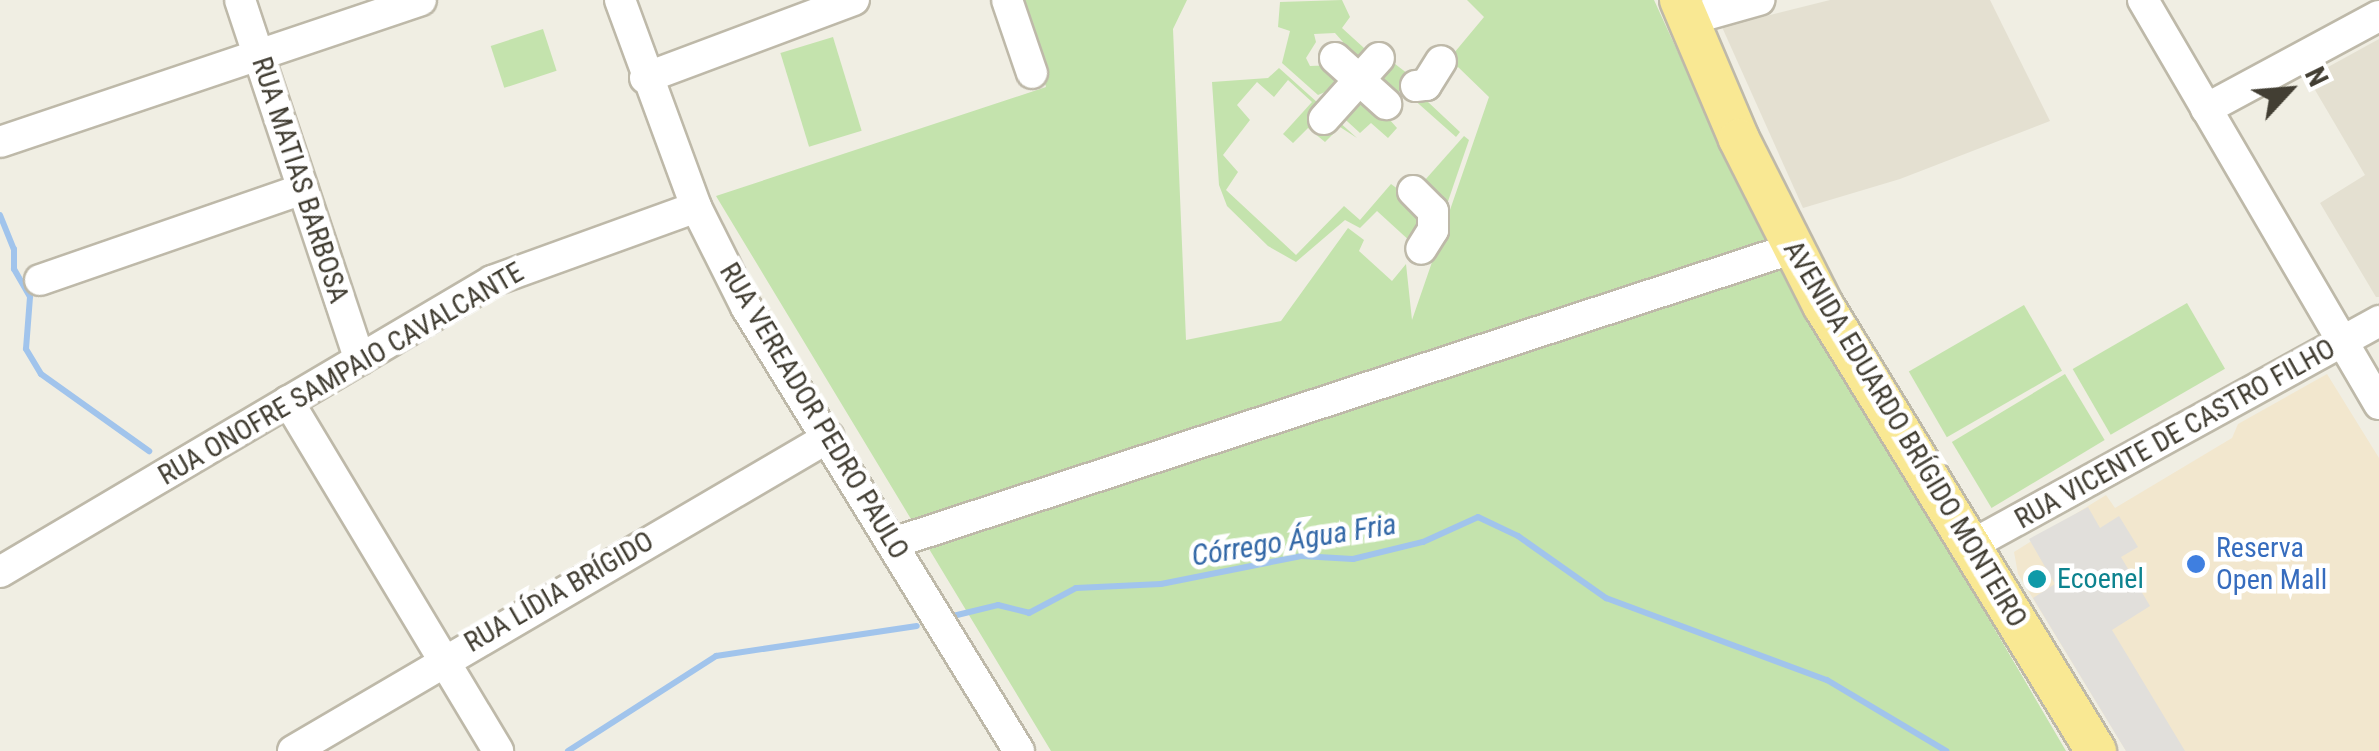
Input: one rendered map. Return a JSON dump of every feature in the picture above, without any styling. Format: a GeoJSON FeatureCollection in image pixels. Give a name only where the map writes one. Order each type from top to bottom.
{"type":"FeatureCollection","features":[{"type":"Feature","properties":{"kind":"main road","name":"AVENIDA EDUARDO BRÍGIDO MONTEIRO"},"geometry":{"type":"LineString","coordinates":[[1686,10],[1794,248],[2096,751]]}},
{"type":"Feature","properties":{"kind":"street","name":"RUA MATIAS BARBOSA"},"geometry":{"type":"LineString","coordinates":[[240,0],[360,360]]}},
{"type":"Feature","properties":{"kind":"street"},"geometry":{"type":"LineString","coordinates":[[0,142],[420,0]]}},
{"type":"Feature","properties":{"kind":"street","name":"RUA VEREADOR PEDRO PAULO"},"geometry":{"type":"LineString","coordinates":[[620,0],[696,207],[746,307],[893,543],[1007,747]]}},
{"type":"Feature","properties":{"kind":"street"},"geometry":{"type":"LineString","coordinates":[[646,78],[854,0]]}},
{"type":"Feature","properties":{"kind":"street"},"geometry":{"type":"LineString","coordinates":[[1007,0],[1032,73]]}},
{"type":"Feature","properties":{"kind":"street"},"geometry":{"type":"LineString","coordinates":[[1686,10],[1759,0]]}},
{"type":"Feature","properties":{"kind":"street"},"geometry":{"type":"LineString","coordinates":[[2143,0],[2379,404]]}},
{"type":"Feature","properties":{"kind":"street"},"geometry":{"type":"LineString","coordinates":[[2206,109],[2379,16]]}},
{"type":"Feature","properties":{"kind":"street"},"geometry":{"type":"LineString","coordinates":[[1335,58],[1370,69],[1386,104]]}},
{"type":"Feature","properties":{"kind":"street"},"geometry":{"type":"LineString","coordinates":[[1324,119],[1370,69]]}},
{"type":"Feature","properties":{"kind":"street"},"geometry":{"type":"LineString","coordinates":[[40,280],[303,188]]}},
{"type":"Feature","properties":{"kind":"street"},"geometry":{"type":"LineString","coordinates":[[1413,192],[1433,211],[1433,230],[1422,250]]}},
{"type":"Feature","properties":{"kind":"street","name":"RUA ONOFRE SAMPAIO CAVALCANTE"},"geometry":{"type":"LineString","coordinates":[[0,572],[492,281],[696,207]]}},
{"type":"Feature","properties":{"kind":"street"},"geometry":{"type":"LineString","coordinates":[[893,543],[1794,248]]}},
{"type":"Feature","properties":{"kind":"street","name":"RUA VICENTE DE CASTRO FILHO"},"geometry":{"type":"LineString","coordinates":[[1970,546],[2379,321]]}},
{"type":"Feature","properties":{"kind":"street"},"geometry":{"type":"LineString","coordinates":[[288,401],[498,751]]}},
{"type":"Feature","properties":{"kind":"street","name":"RUA LÍDIA BRÍGIDO"},"geometry":{"type":"LineString","coordinates":[[292,751],[829,437]]}},
{"type":"Feature","properties":{"kind":"shaded area"},"geometry":{"type":"Polygon","coordinates":[[[1830,0],[1990,0],[2050,121],[1900,179],[1803,208],[1722,27],[1830,0]]]}},
{"type":"Feature","properties":{"kind":"shaded area"},"geometry":{"type":"Polygon","coordinates":[[[2379,39],[2376,297],[2320,203],[2365,175],[2308,78],[2379,39]]]}},
{"type":"Feature","properties":{"kind":"shaded area","name":"Reserva Open Mall"},"geometry":{"type":"Polygon","coordinates":[[[2327,374],[2379,458],[2379,751],[2126,751],[2018,574],[2014,552],[2106,495],[2115,508],[2232,438],[2238,424],[2327,374]]]}},
{"type":"Feature","properties":{"kind":"shaded area"},"geometry":{"type":"Polygon","coordinates":[[[2088,507],[2100,528],[2119,516],[2138,547],[2121,557],[2150,606],[2112,630],[2185,751],[2126,751],[2033,598],[2055,584],[2029,539],[2088,507]]]}},
{"type":"Feature","properties":{"kind":"green space"},"geometry":{"type":"Polygon","coordinates":[[[1024,0],[1187,0],[1173,29],[1186,340],[1281,321],[1348,228],[1364,240],[1359,251],[1392,281],[1406,264],[1412,320],[1489,97],[1458,67],[1436,90],[1429,83],[1484,17],[1467,0],[1654,0],[1755,220],[2066,751],[1051,751],[716,196],[1046,87],[1024,0]]]}},
{"type":"Feature","properties":{"kind":"green space"},"geometry":{"type":"Polygon","coordinates":[[[1342,0],[1350,17],[1342,28],[1375,58],[1359,77],[1339,59],[1343,42],[1335,33],[1314,34],[1316,42],[1306,58],[1310,66],[1335,65],[1354,80],[1318,95],[1282,63],[1290,31],[1278,27],[1280,2],[1342,0]]]}},
{"type":"Feature","properties":{"kind":"green space"},"geometry":{"type":"Polygon","coordinates":[[[543,29],[557,71],[504,88],[491,46],[543,29]]]}},
{"type":"Feature","properties":{"kind":"green space"},"geometry":{"type":"Polygon","coordinates":[[[833,37],[862,131],[809,147],[780,53],[833,37]]]}},
{"type":"Feature","properties":{"kind":"green space"},"geometry":{"type":"Polygon","coordinates":[[[1386,57],[1434,94],[1428,102],[1460,132],[1456,137],[1402,89],[1388,102],[1365,81],[1386,57]]]}},
{"type":"Feature","properties":{"kind":"green space"},"geometry":{"type":"Polygon","coordinates":[[[1279,68],[1357,138],[1340,127],[1325,142],[1308,128],[1293,143],[1283,134],[1312,102],[1288,80],[1274,97],[1257,82],[1237,105],[1250,120],[1223,155],[1238,172],[1226,190],[1296,255],[1344,206],[1360,220],[1391,184],[1428,211],[1412,243],[1377,211],[1360,228],[1345,220],[1296,262],[1268,246],[1227,206],[1219,185],[1212,82],[1268,78],[1279,68]]]}},
{"type":"Feature","properties":{"kind":"green space"},"geometry":{"type":"Polygon","coordinates":[[[1359,85],[1397,128],[1388,138],[1371,123],[1360,133],[1336,111],[1359,85]]]}},
{"type":"Feature","properties":{"kind":"green space"},"geometry":{"type":"Polygon","coordinates":[[[1464,136],[1469,140],[1444,213],[1417,189],[1464,136]]]}},
{"type":"Feature","properties":{"kind":"green space"},"geometry":{"type":"Polygon","coordinates":[[[2187,303],[2225,369],[2111,435],[2073,369],[2187,303]]]}},
{"type":"Feature","properties":{"kind":"green space"},"geometry":{"type":"Polygon","coordinates":[[[2024,305],[2062,371],[1947,437],[1909,372],[2024,305]]]}},
{"type":"Feature","properties":{"kind":"green space"},"geometry":{"type":"Polygon","coordinates":[[[2065,374],[2105,440],[1992,508],[1952,442],[2065,374]]]}},
{"type":"Feature","properties":{"kind":"waterway","name":"Córrego Água Fria"},"geometry":{"type":"LineString","coordinates":[[0,215],[14,249],[14,269],[30,297],[26,349],[41,374],[149,451]]}},
{"type":"Feature","properties":{"kind":"waterway","name":"Córrego Água Fria"},"geometry":{"type":"LineString","coordinates":[[953,616],[998,605],[1029,613],[1076,588],[1161,584],[1301,556],[1353,559],[1423,542],[1478,517],[1518,536],[1606,598],[1827,680],[1946,751]]}},
{"type":"Feature","properties":{"kind":"waterway","name":"Córrego Água Fria"},"geometry":{"type":"LineString","coordinates":[[568,751],[716,656],[917,626]]}},
{"type":"Feature","properties":{"kind":"place","name":"Reserva Open Mall"},"geometry":{"type":"Point","coordinates":[2196,564]}},
{"type":"Feature","properties":{"kind":"place","name":"Ecoenel"},"geometry":{"type":"Point","coordinates":[2037,579]}}]}
